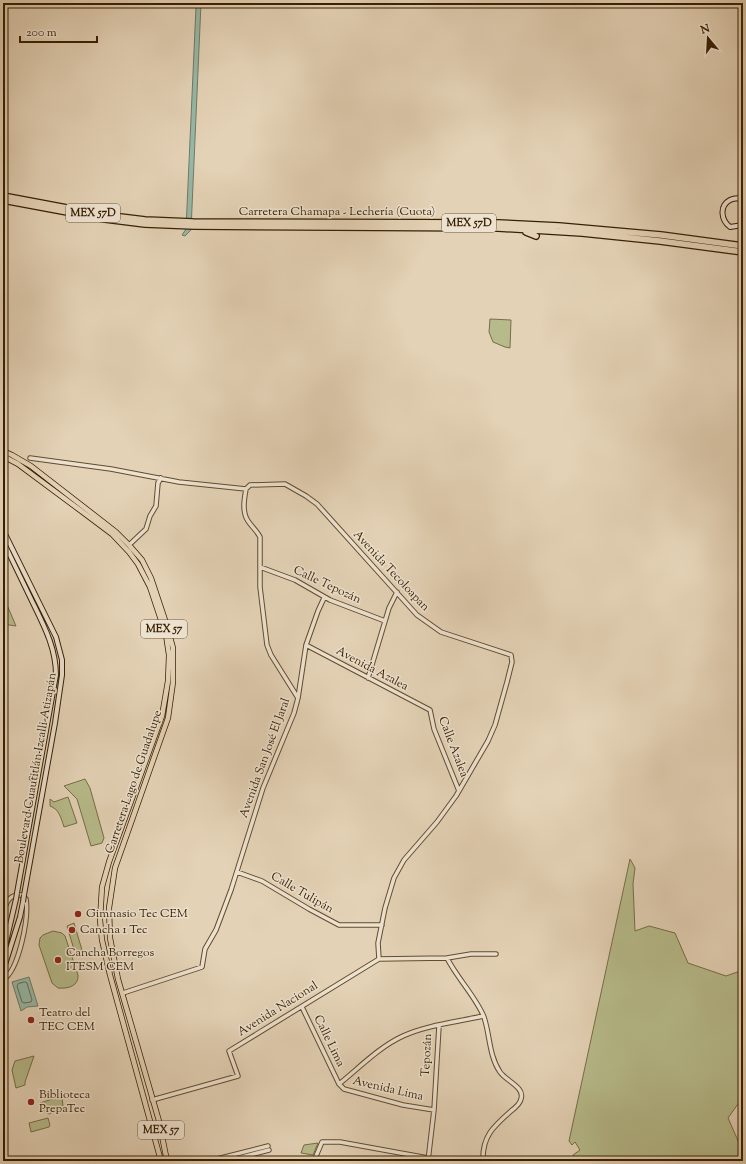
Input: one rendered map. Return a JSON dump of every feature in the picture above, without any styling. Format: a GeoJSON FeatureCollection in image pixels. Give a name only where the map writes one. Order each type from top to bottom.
{"type":"FeatureCollection","features":[{"type":"Feature","properties":{"kind":"highway","name":"Carretera Chamapa - Lechería (Cuota)"},"geometry":{"type":"LineString","coordinates":[[3,196],[104,215],[184,224]]}},
{"type":"Feature","properties":{"kind":"highway","name":"Carretera Chamapa - Lechería (Cuota)"},"geometry":{"type":"LineString","coordinates":[[3,200],[105,219],[145,224],[498,223],[625,232],[743,246]]}},
{"type":"Feature","properties":{"kind":"highway","name":"Carretera Chamapa - Lechería (Cuota)"},"geometry":{"type":"LineString","coordinates":[[193,224],[498,228],[582,233],[743,252]]}},
{"type":"Feature","properties":{"kind":"highway"},"geometry":{"type":"LineString","coordinates":[[498,228],[525,232],[536,236]]}},
{"type":"Feature","properties":{"kind":"highway"},"geometry":{"type":"LineString","coordinates":[[564,236],[582,233]]}},
{"type":"Feature","properties":{"kind":"main road"},"geometry":{"type":"LineString","coordinates":[[743,198],[729,200],[722,211],[724,220],[730,227],[743,226]]}},
{"type":"Feature","properties":{"kind":"main road","name":"Carretera Lago de Guadalupe"},"geometry":{"type":"LineString","coordinates":[[3,451],[26,462],[116,532],[129,544],[142,560],[151,578],[167,626],[173,655],[173,682],[168,718],[116,868],[109,908],[110,938],[118,979],[126,1003],[168,1161]]}},
{"type":"Feature","properties":{"kind":"main road","name":"Carretera Lago de Guadalupe"},"geometry":{"type":"LineString","coordinates":[[3,456],[25,468],[112,534],[129,552],[138,564],[150,587],[168,644],[168,681],[162,716],[110,862],[102,891],[100,920],[109,968],[161,1161]]}},
{"type":"Feature","properties":{"kind":"main road","name":"Boulevard Cuautitlán Izcalli-Atizapán"},"geometry":{"type":"LineString","coordinates":[[3,530],[56,637],[62,666],[55,723],[20,918],[3,971]]}},
{"type":"Feature","properties":{"kind":"main road","name":"Boulevard Cuautitlán Izcalli-Atizapán"},"geometry":{"type":"LineString","coordinates":[[3,541],[46,628],[54,650],[56,664],[56,675],[16,899],[3,955]]}},
{"type":"Feature","properties":{"kind":"main road"},"geometry":{"type":"LineString","coordinates":[[32,778],[39,768]]}},
{"type":"Feature","properties":{"kind":"main road"},"geometry":{"type":"LineString","coordinates":[[140,778],[146,780]]}},
{"type":"Feature","properties":{"kind":"main road"},"geometry":{"type":"LineString","coordinates":[[102,891],[111,892]]}},
{"type":"Feature","properties":{"kind":"main road"},"geometry":{"type":"LineString","coordinates":[[6,943],[9,942],[11,945]]}},
{"type":"Feature","properties":{"kind":"main road"},"geometry":{"type":"LineString","coordinates":[[119,1005],[126,1003]]}},
{"type":"Feature","properties":{"kind":"street"},"geometry":{"type":"LineString","coordinates":[[26,462],[30,458]]}},
{"type":"Feature","properties":{"kind":"street"},"geometry":{"type":"LineString","coordinates":[[30,458],[31,466]]}},
{"type":"Feature","properties":{"kind":"street","name":"Avenida Tecoloapan"},"geometry":{"type":"LineString","coordinates":[[30,458],[111,469],[179,482],[246,489],[250,485],[285,484],[317,504],[417,615],[441,632],[512,655],[512,662],[507,682],[495,725],[488,741],[447,809],[394,878],[382,925],[378,947],[379,959]]}},
{"type":"Feature","properties":{"kind":"street"},"geometry":{"type":"LineString","coordinates":[[129,544],[146,529],[150,516],[156,506],[158,483],[161,478]]}},
{"type":"Feature","properties":{"kind":"street","name":"Avenida San José El Jaral"},"geometry":{"type":"LineString","coordinates":[[123,993],[202,967],[205,949],[216,930],[222,915],[263,788],[294,713],[298,698],[271,655],[267,645],[260,587],[260,537],[246,518],[244,505],[246,489]]}},
{"type":"Feature","properties":{"kind":"street","name":"Calle Tepozán"},"geometry":{"type":"LineString","coordinates":[[260,567],[295,580],[324,598],[385,621]]}},
{"type":"Feature","properties":{"kind":"street"},"geometry":{"type":"LineString","coordinates":[[368,678],[389,608],[397,592]]}},
{"type":"Feature","properties":{"kind":"street"},"geometry":{"type":"LineString","coordinates":[[298,698],[306,645],[318,610],[324,598]]}},
{"type":"Feature","properties":{"kind":"street","name":"Avenida Azalea"},"geometry":{"type":"LineString","coordinates":[[306,645],[430,710]]}},
{"type":"Feature","properties":{"kind":"street","name":"Calle Azalea"},"geometry":{"type":"LineString","coordinates":[[430,710],[434,729],[459,790]]}},
{"type":"Feature","properties":{"kind":"street","name":"Calle Tulipán"},"geometry":{"type":"LineString","coordinates":[[237,872],[262,881],[309,910],[339,925],[382,925]]}},
{"type":"Feature","properties":{"kind":"street"},"geometry":{"type":"LineString","coordinates":[[3,912],[9,898],[16,895],[24,897],[26,902],[24,930],[16,960],[7,977],[3,980]]}},
{"type":"Feature","properties":{"kind":"street"},"geometry":{"type":"LineString","coordinates":[[379,959],[447,958],[471,954],[496,954]]}},
{"type":"Feature","properties":{"kind":"street"},"geometry":{"type":"LineString","coordinates":[[447,958],[483,1016],[495,1062],[500,1072],[519,1089],[522,1095],[517,1106],[492,1130],[484,1144],[483,1161]]}},
{"type":"Feature","properties":{"kind":"street","name":"Avenida Nacional"},"geometry":{"type":"LineString","coordinates":[[152,1100],[238,1076],[229,1051],[379,959]]}},
{"type":"Feature","properties":{"kind":"street","name":"Calle Lima"},"geometry":{"type":"LineString","coordinates":[[302,1007],[339,1084]]}},
{"type":"Feature","properties":{"kind":"street"},"geometry":{"type":"LineString","coordinates":[[339,1084],[381,1050],[402,1036],[483,1016]]}},
{"type":"Feature","properties":{"kind":"street","name":"Tepozán"},"geometry":{"type":"LineString","coordinates":[[428,1160],[434,1110],[439,1026]]}},
{"type":"Feature","properties":{"kind":"street","name":"Avenida Lima"},"geometry":{"type":"LineString","coordinates":[[339,1084],[346,1090],[403,1105],[434,1110]]}},
{"type":"Feature","properties":{"kind":"street"},"geometry":{"type":"LineString","coordinates":[[314,1161],[322,1142],[340,1142],[428,1160]]}},
{"type":"Feature","properties":{"kind":"street"},"geometry":{"type":"LineString","coordinates":[[209,1161],[268,1148],[227,1161]]}},
{"type":"Feature","properties":{"kind":"green space"},"geometry":{"type":"Polygon","coordinates":[[[490,319],[511,320],[510,348],[493,342],[489,332],[490,319]]]}},
{"type":"Feature","properties":{"kind":"green space"},"geometry":{"type":"Polygon","coordinates":[[[4,598],[16,626],[3,624],[4,598]]]}},
{"type":"Feature","properties":{"kind":"green space"},"geometry":{"type":"Polygon","coordinates":[[[85,779],[90,788],[104,838],[102,843],[91,846],[77,799],[64,786],[85,779]]]}},
{"type":"Feature","properties":{"kind":"green space"},"geometry":{"type":"Polygon","coordinates":[[[68,797],[77,823],[64,827],[61,817],[56,809],[50,806],[50,799],[54,802],[68,797]]]}},
{"type":"Feature","properties":{"kind":"green space"},"geometry":{"type":"Polygon","coordinates":[[[630,859],[635,868],[633,884],[635,931],[649,926],[675,933],[688,963],[726,976],[743,970],[743,1097],[728,1118],[743,1152],[743,1161],[576,1161],[573,1155],[580,1150],[575,1142],[572,1145],[569,1141],[630,859]]]}},
{"type":"Feature","properties":{"kind":"green space"},"geometry":{"type":"Polygon","coordinates":[[[74,923],[82,950],[75,953],[67,926],[74,923]]]}},
{"type":"Feature","properties":{"kind":"green space","name":"Cancha Borregos ITESM CEM"},"geometry":{"type":"Polygon","coordinates":[[[53,931],[62,933],[65,936],[78,975],[77,982],[75,984],[65,988],[58,988],[52,983],[39,945],[40,938],[43,935],[53,931]]]}},
{"type":"Feature","properties":{"kind":"green space"},"geometry":{"type":"Polygon","coordinates":[[[34,1056],[25,1085],[16,1088],[12,1070],[15,1061],[34,1056]]]}},
{"type":"Feature","properties":{"kind":"green space"},"geometry":{"type":"Polygon","coordinates":[[[62,1096],[63,1107],[49,1114],[43,1111],[40,1103],[62,1096]]]}},
{"type":"Feature","properties":{"kind":"green space"},"geometry":{"type":"Polygon","coordinates":[[[48,1118],[50,1125],[49,1127],[31,1132],[29,1123],[48,1118]]]}},
{"type":"Feature","properties":{"kind":"green space"},"geometry":{"type":"Polygon","coordinates":[[[318,1143],[313,1155],[301,1153],[304,1145],[318,1143]]]}},
{"type":"Feature","properties":{"kind":"water"},"geometry":{"type":"Polygon","coordinates":[[[201,3],[191,230],[185,236],[182,235],[186,229],[196,7],[201,3]]]}},
{"type":"Feature","properties":{"kind":"water"},"geometry":{"type":"Polygon","coordinates":[[[29,977],[38,1006],[27,1007],[21,1011],[12,982],[29,977]]]}},
{"type":"Feature","properties":{"kind":"place","name":"Gimnasio Tec CEM"},"geometry":{"type":"Point","coordinates":[78,914]}},
{"type":"Feature","properties":{"kind":"place","name":"Cancha 1 Tec"},"geometry":{"type":"Point","coordinates":[72,930]}},
{"type":"Feature","properties":{"kind":"place","name":"Cancha Borregos ITESM CEM"},"geometry":{"type":"Point","coordinates":[58,960]}},
{"type":"Feature","properties":{"kind":"place","name":"Teatro del TEC CEM"},"geometry":{"type":"Point","coordinates":[31,1020]}},
{"type":"Feature","properties":{"kind":"place","name":"Biblioteca PrepaTec"},"geometry":{"type":"Point","coordinates":[31,1102]}}]}
